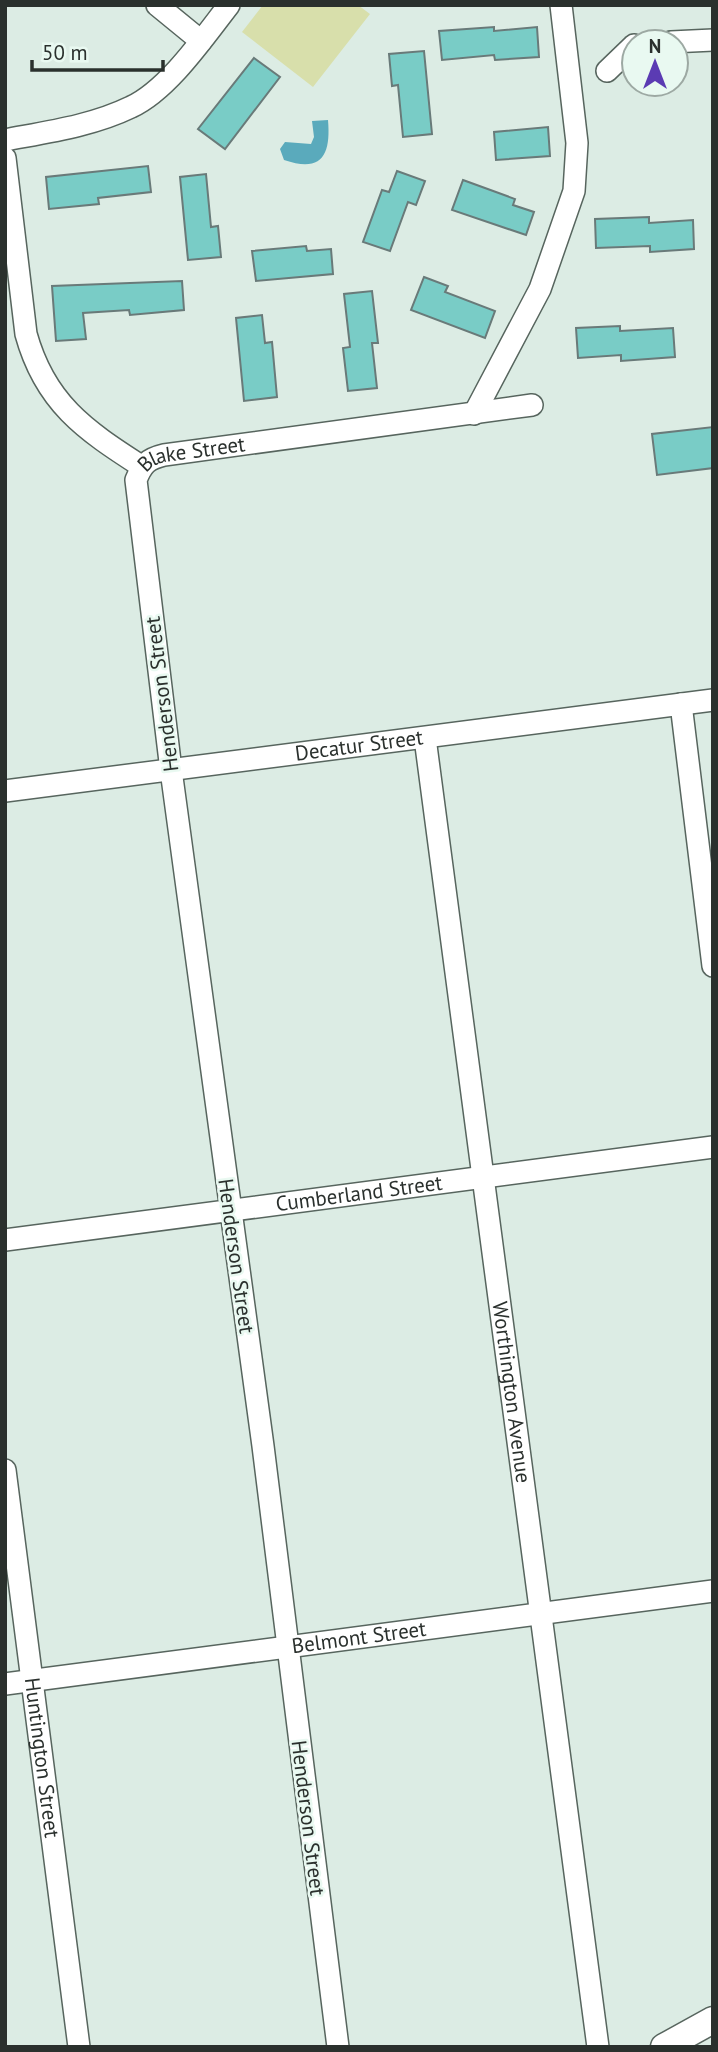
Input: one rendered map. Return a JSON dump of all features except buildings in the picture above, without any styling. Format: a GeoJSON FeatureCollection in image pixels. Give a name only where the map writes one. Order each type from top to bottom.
{"type":"FeatureCollection","features":[{"type":"Feature","properties":{"kind":"main road"},"geometry":{"type":"LineString","coordinates":[[664,2047],[713,2020]]}},
{"type":"Feature","properties":{"kind":"street"},"geometry":{"type":"LineString","coordinates":[[157,5],[201,41]]}},
{"type":"Feature","properties":{"kind":"street"},"geometry":{"type":"LineString","coordinates":[[5,140],[69,128],[134,106],[169,77],[229,5]]}},
{"type":"Feature","properties":{"kind":"street"},"geometry":{"type":"LineString","coordinates":[[474,414],[540,289],[574,191],[577,143],[561,5]]}},
{"type":"Feature","properties":{"kind":"street"},"geometry":{"type":"LineString","coordinates":[[690,41],[713,40]]}},
{"type":"Feature","properties":{"kind":"street"},"geometry":{"type":"LineString","coordinates":[[607,71],[620,58]]}},
{"type":"Feature","properties":{"kind":"street","name":"Blake Street"},"geometry":{"type":"LineString","coordinates":[[5,158],[26,334],[33,357],[52,393],[69,414],[88,432],[141,466],[150,458],[164,455],[532,405]]}},
{"type":"Feature","properties":{"kind":"street","name":"Henderson Street"},"geometry":{"type":"LineString","coordinates":[[141,466],[136,480],[171,770],[263,1446],[338,2047]]}},
{"type":"Feature","properties":{"kind":"street","name":"Decatur Street"},"geometry":{"type":"LineString","coordinates":[[5,790],[713,700]]}},
{"type":"Feature","properties":{"kind":"street"},"geometry":{"type":"LineString","coordinates":[[681,704],[713,966]]}},
{"type":"Feature","properties":{"kind":"street","name":"Worthington Avenue"},"geometry":{"type":"LineString","coordinates":[[425,738],[481,1178],[598,2047]]}},
{"type":"Feature","properties":{"kind":"street","name":"Cumberland Street"},"geometry":{"type":"LineString","coordinates":[[5,1240],[713,1147]]}},
{"type":"Feature","properties":{"kind":"street","name":"Huntington Street"},"geometry":{"type":"LineString","coordinates":[[5,1470],[79,2047]]}},
{"type":"Feature","properties":{"kind":"street","name":"Belmont Street"},"geometry":{"type":"LineString","coordinates":[[5,1685],[713,1591]]}},
{"type":"Feature","properties":{"kind":"green space"},"geometry":{"type":"Polygon","coordinates":[[[263,5],[358,5],[370,14],[313,87],[242,32],[263,5]]]}},
{"type":"Feature","properties":{"kind":"water"},"geometry":{"type":"Polygon","coordinates":[[[328,120],[328,143],[321,158],[307,164],[284,160],[280,149],[285,142],[311,144],[314,137],[312,121],[328,120]]]}}]}
